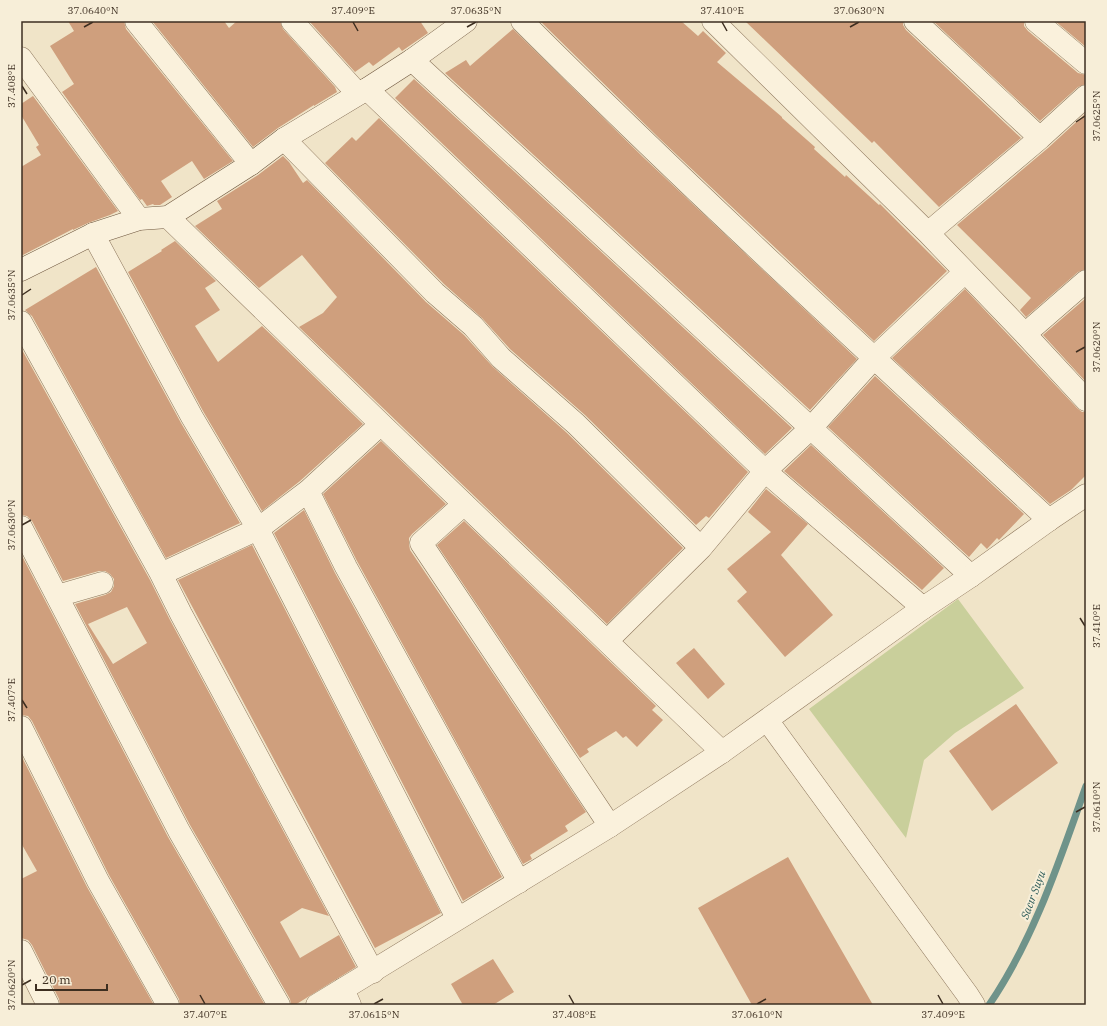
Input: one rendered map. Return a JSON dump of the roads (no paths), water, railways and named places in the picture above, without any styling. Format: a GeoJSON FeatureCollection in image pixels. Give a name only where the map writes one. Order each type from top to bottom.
{"type":"FeatureCollection","features":[{"type":"Feature","properties":{"kind":"street"},"geometry":{"type":"LineString","coordinates":[[136,21],[251,164]]}},
{"type":"Feature","properties":{"kind":"street"},"geometry":{"type":"LineString","coordinates":[[292,21],[362,92],[765,471],[923,608]]}},
{"type":"Feature","properties":{"kind":"street"},"geometry":{"type":"LineString","coordinates":[[21,270],[93,234],[139,220],[168,217],[251,164],[284,139],[412,60],[466,21]]}},
{"type":"Feature","properties":{"kind":"street"},"geometry":{"type":"LineString","coordinates":[[522,21],[610,109],[874,358],[1049,520]]}},
{"type":"Feature","properties":{"kind":"street"},"geometry":{"type":"LineString","coordinates":[[713,21],[928,233],[1086,400]]}},
{"type":"Feature","properties":{"kind":"street"},"geometry":{"type":"LineString","coordinates":[[915,21],[1040,138]]}},
{"type":"Feature","properties":{"kind":"street"},"geometry":{"type":"LineString","coordinates":[[1036,21],[1086,63]]}},
{"type":"Feature","properties":{"kind":"street"},"geometry":{"type":"LineString","coordinates":[[21,58],[139,220]]}},
{"type":"Feature","properties":{"kind":"street"},"geometry":{"type":"LineString","coordinates":[[412,60],[971,576]]}},
{"type":"Feature","properties":{"kind":"street"},"geometry":{"type":"LineString","coordinates":[[928,233],[1040,138],[1086,96]]}},
{"type":"Feature","properties":{"kind":"street"},"geometry":{"type":"LineString","coordinates":[[284,139],[435,293],[473,326],[501,358],[576,424],[701,548]]}},
{"type":"Feature","properties":{"kind":"street"},"geometry":{"type":"LineString","coordinates":[[168,217],[722,752]]}},
{"type":"Feature","properties":{"kind":"street"},"geometry":{"type":"LineString","coordinates":[[93,234],[192,418],[258,529],[457,918]]}},
{"type":"Feature","properties":{"kind":"street"},"geometry":{"type":"LineString","coordinates":[[607,641],[701,548],[765,471],[811,428],[874,358],[965,272]]}},
{"type":"Feature","properties":{"kind":"street"},"geometry":{"type":"LineString","coordinates":[[1025,334],[1086,281]]}},
{"type":"Feature","properties":{"kind":"street"},"geometry":{"type":"LineString","coordinates":[[21,322],[161,574],[373,972]]}},
{"type":"Feature","properties":{"kind":"street"},"geometry":{"type":"LineString","coordinates":[[161,574],[258,529],[308,491],[381,424]]}},
{"type":"Feature","properties":{"kind":"street"},"geometry":{"type":"LineString","coordinates":[[308,491],[346,567],[519,882]]}},
{"type":"Feature","properties":{"kind":"street"},"geometry":{"type":"LineString","coordinates":[[317,1005],[346,997],[373,972],[457,918],[610,826],[722,752],[923,608],[1086,495]]}},
{"type":"Feature","properties":{"kind":"street"},"geometry":{"type":"LineString","coordinates":[[464,504],[422,543],[610,826]]}},
{"type":"Feature","properties":{"kind":"street"},"geometry":{"type":"LineString","coordinates":[[21,528],[178,831],[279,1005]]}},
{"type":"Feature","properties":{"kind":"street"},"geometry":{"type":"LineString","coordinates":[[57,596],[102,583]]}},
{"type":"Feature","properties":{"kind":"street"},"geometry":{"type":"LineString","coordinates":[[767,720],[970,999]]}},
{"type":"Feature","properties":{"kind":"street"},"geometry":{"type":"LineString","coordinates":[[21,726],[98,881],[168,1005]]}},
{"type":"Feature","properties":{"kind":"street"},"geometry":{"type":"LineString","coordinates":[[21,951],[48,1005]]}},
{"type":"Feature","properties":{"kind":"waterway","name":"Sacır Suyu"},"geometry":{"type":"LineString","coordinates":[[989,1005],[1005,980],[1032,927],[1055,871],[1086,786]]}}]}
